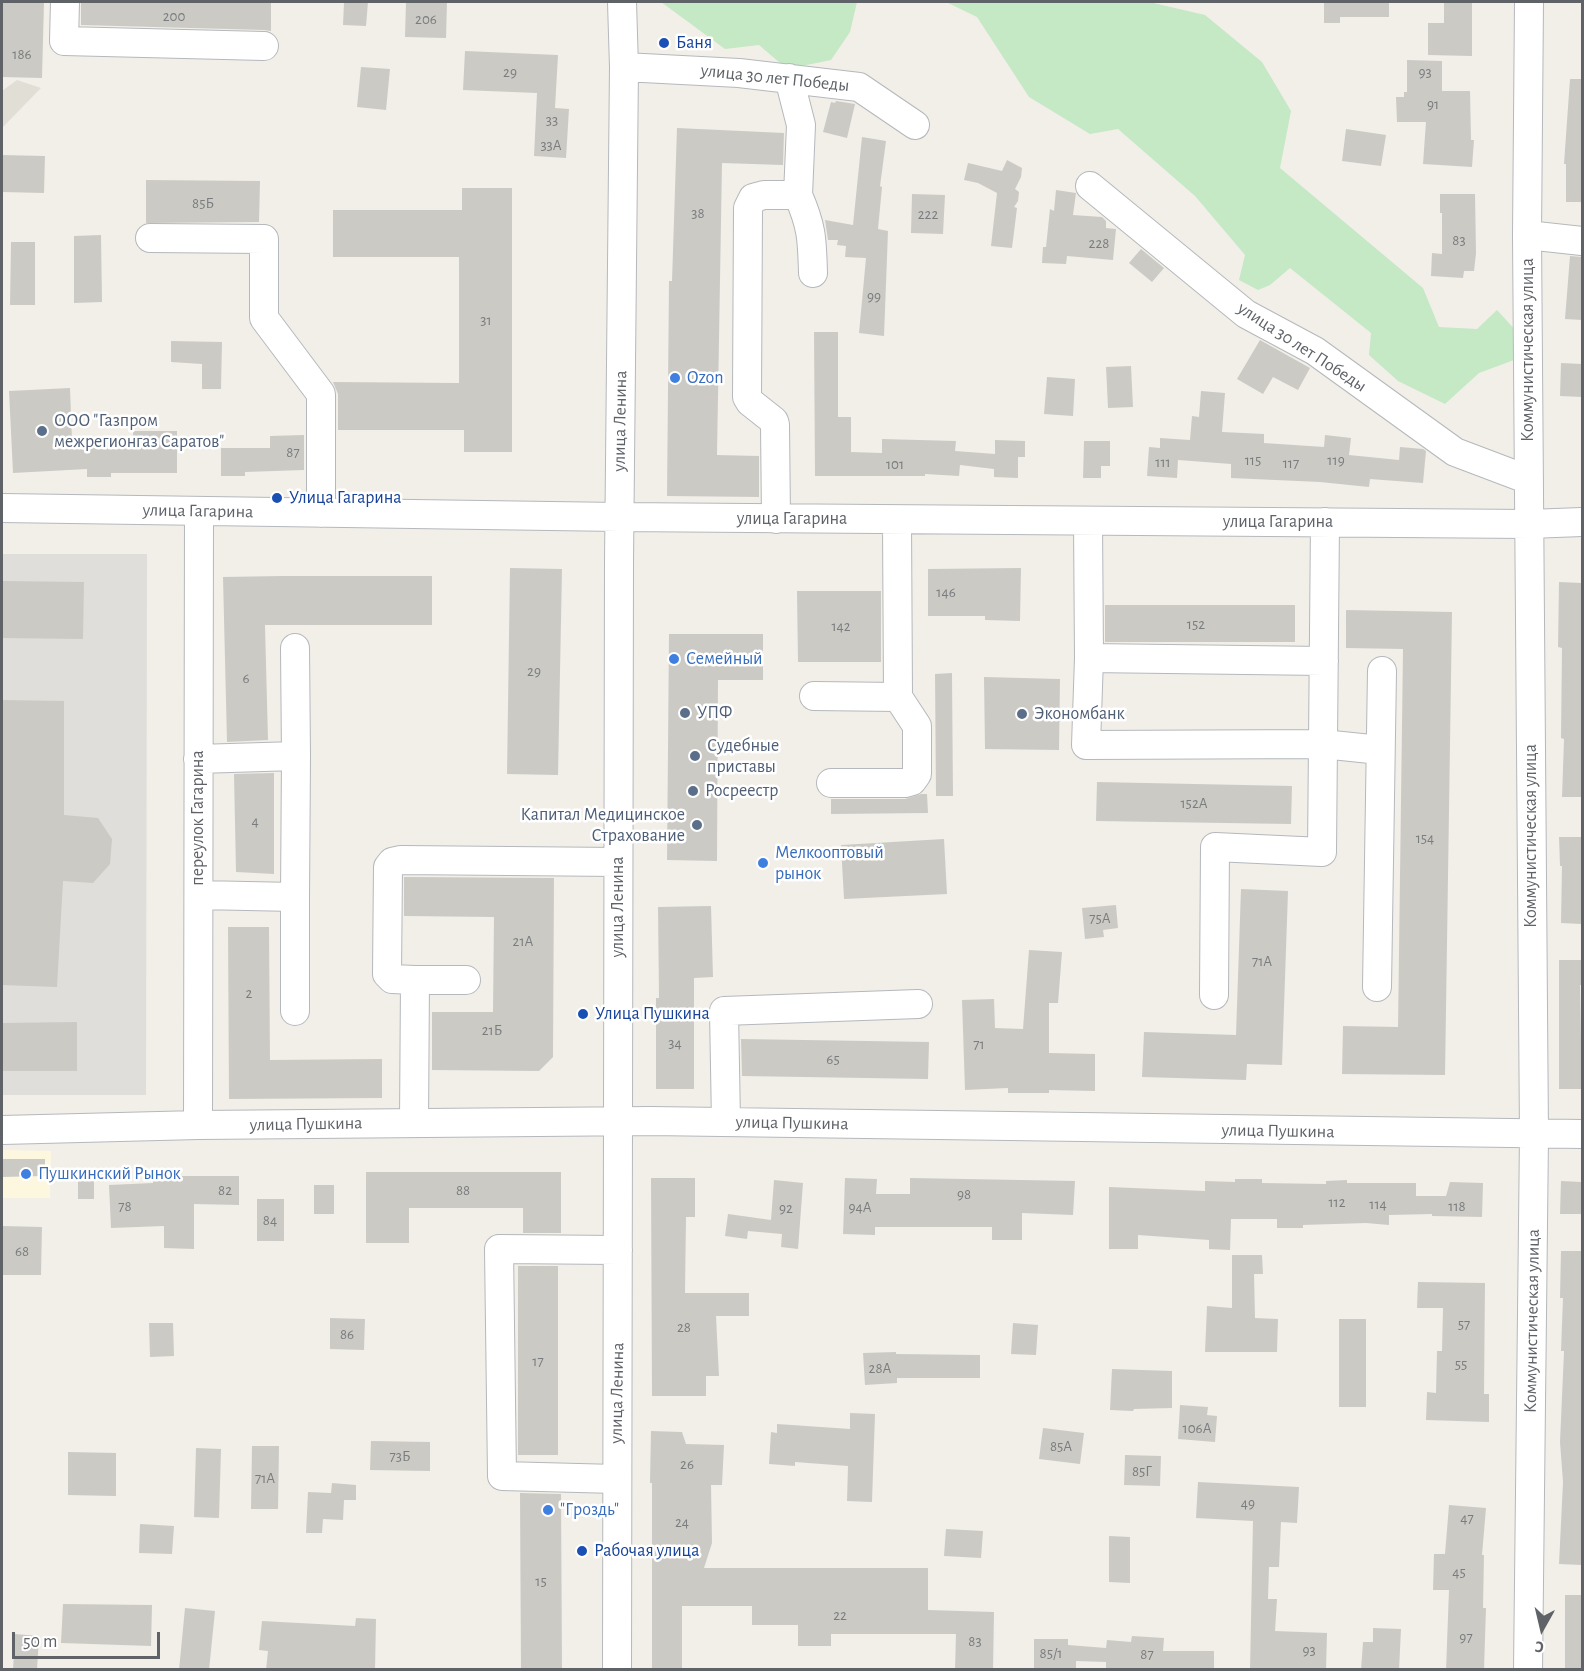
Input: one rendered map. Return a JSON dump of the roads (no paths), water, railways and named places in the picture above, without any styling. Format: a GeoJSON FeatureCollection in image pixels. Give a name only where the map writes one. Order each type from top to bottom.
{"type":"FeatureCollection","features":[{"type":"Feature","properties":{"kind":"street"},"geometry":{"type":"LineString","coordinates":[[65,2],[64,41],[264,46]]}},
{"type":"Feature","properties":{"kind":"street","name":"улица Ленина"},"geometry":{"type":"LineString","coordinates":[[617,1670],[619,517],[624,67],[622,2]]}},
{"type":"Feature","properties":{"kind":"street","name":"Коммунистическая улица"},"geometry":{"type":"LineString","coordinates":[[1528,1670],[1534,1135],[1527,235],[1529,2]]}},
{"type":"Feature","properties":{"kind":"street","name":"улица 30 лет Победы"},"geometry":{"type":"LineString","coordinates":[[624,67],[739,73],[859,87],[915,125]]}},
{"type":"Feature","properties":{"kind":"street"},"geometry":{"type":"LineString","coordinates":[[789,78],[801,125],[798,195],[812,232],[813,273]]}},
{"type":"Feature","properties":{"kind":"street","name":"улица 30 лет Победы"},"geometry":{"type":"LineString","coordinates":[[1090,186],[1246,314],[1315,351],[1455,452],[1529,480]]}},
{"type":"Feature","properties":{"kind":"street"},"geometry":{"type":"LineString","coordinates":[[776,519],[775,425],[774,421],[747,397],[748,208],[753,198],[764,195],[798,195]]}},
{"type":"Feature","properties":{"kind":"street"},"geometry":{"type":"LineString","coordinates":[[1527,235],[1582,241]]}},
{"type":"Feature","properties":{"kind":"street"},"geometry":{"type":"LineString","coordinates":[[150,238],[264,239],[264,318],[321,394],[321,513]]}},
{"type":"Feature","properties":{"kind":"street","name":"улица Гагарина"},"geometry":{"type":"LineString","coordinates":[[2,508],[776,519],[1529,524],[1582,522]]}},
{"type":"Feature","properties":{"kind":"street","name":"переулок Гагарина"},"geometry":{"type":"LineString","coordinates":[[198,1125],[200,511]]}},
{"type":"Feature","properties":{"kind":"street"},"geometry":{"type":"LineString","coordinates":[[831,783],[905,783],[912,781],[917,774],[917,726],[898,697],[897,519]]}},
{"type":"Feature","properties":{"kind":"street"},"geometry":{"type":"LineString","coordinates":[[1088,521],[1089,658],[1086,745],[1323,744],[1380,750]]}},
{"type":"Feature","properties":{"kind":"street"},"geometry":{"type":"LineString","coordinates":[[1214,995],[1215,847],[1322,852],[1325,522]]}},
{"type":"Feature","properties":{"kind":"street"},"geometry":{"type":"LineString","coordinates":[[295,648],[295,1011]]}},
{"type":"Feature","properties":{"kind":"street"},"geometry":{"type":"LineString","coordinates":[[1089,658],[1324,661]]}},
{"type":"Feature","properties":{"kind":"street"},"geometry":{"type":"LineString","coordinates":[[1377,987],[1382,671]]}},
{"type":"Feature","properties":{"kind":"street"},"geometry":{"type":"LineString","coordinates":[[814,696],[898,697]]}},
{"type":"Feature","properties":{"kind":"street"},"geometry":{"type":"LineString","coordinates":[[198,759],[296,756]]}},
{"type":"Feature","properties":{"kind":"street"},"geometry":{"type":"LineString","coordinates":[[466,980],[392,979],[387,974],[387,875],[388,867],[392,862],[618,862]]}},
{"type":"Feature","properties":{"kind":"street"},"geometry":{"type":"LineString","coordinates":[[199,895],[295,897]]}},
{"type":"Feature","properties":{"kind":"street"},"geometry":{"type":"LineString","coordinates":[[414,1123],[415,980]]}},
{"type":"Feature","properties":{"kind":"street"},"geometry":{"type":"LineString","coordinates":[[726,1122],[724,1011],[918,1004]]}},
{"type":"Feature","properties":{"kind":"street","name":"улица Пушкина"},"geometry":{"type":"LineString","coordinates":[[2,1130],[198,1125],[617,1121],[1582,1134]]}},
{"type":"Feature","properties":{"kind":"street"},"geometry":{"type":"LineString","coordinates":[[616,1479],[502,1476],[499,1249],[618,1250]]}},
{"type":"Feature","properties":{"kind":"place","name":"Баня"},"geometry":{"type":"Point","coordinates":[664,43]}},
{"type":"Feature","properties":{"kind":"place","name":"Ozon"},"geometry":{"type":"Point","coordinates":[675,378]}},
{"type":"Feature","properties":{"kind":"place","name":"ООО \"Газпром межрегионгаз Саратов\""},"geometry":{"type":"Point","coordinates":[42,431]}},
{"type":"Feature","properties":{"kind":"place","name":"Улица Гагарина"},"geometry":{"type":"Point","coordinates":[277,498]}},
{"type":"Feature","properties":{"kind":"place","name":"Семейный"},"geometry":{"type":"Point","coordinates":[674,659]}},
{"type":"Feature","properties":{"kind":"place","name":"УПФ"},"geometry":{"type":"Point","coordinates":[685,713]}},
{"type":"Feature","properties":{"kind":"place","name":"Экономбанк"},"geometry":{"type":"Point","coordinates":[1022,714]}},
{"type":"Feature","properties":{"kind":"place","name":"Судебные приставы"},"geometry":{"type":"Point","coordinates":[695,756]}},
{"type":"Feature","properties":{"kind":"place","name":"Росреестр"},"geometry":{"type":"Point","coordinates":[693,791]}},
{"type":"Feature","properties":{"kind":"place","name":"Капитал Медицинское Страхование"},"geometry":{"type":"Point","coordinates":[697,825]}},
{"type":"Feature","properties":{"kind":"place","name":"Мелкооптовый рынок"},"geometry":{"type":"Point","coordinates":[763,863]}},
{"type":"Feature","properties":{"kind":"place","name":"Улица Пушкина"},"geometry":{"type":"Point","coordinates":[583,1014]}},
{"type":"Feature","properties":{"kind":"place","name":"Пушкинский Рынок"},"geometry":{"type":"Point","coordinates":[26,1174]}},
{"type":"Feature","properties":{"kind":"place","name":"\"Гроздь\""},"geometry":{"type":"Point","coordinates":[548,1510]}},
{"type":"Feature","properties":{"kind":"place","name":"Рабочая улица"},"geometry":{"type":"Point","coordinates":[582,1551]}}]}
